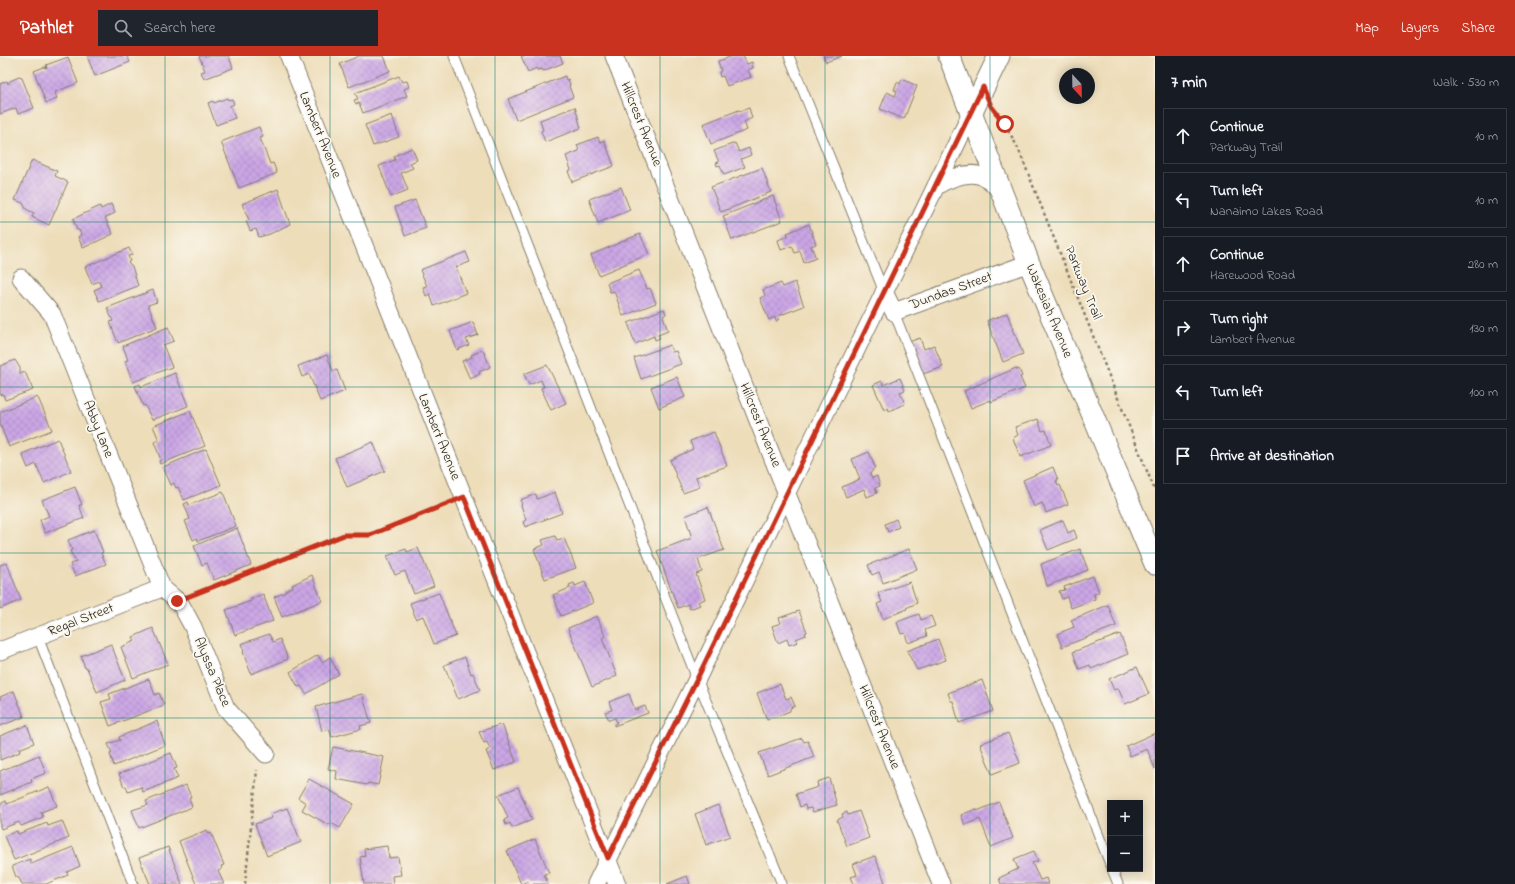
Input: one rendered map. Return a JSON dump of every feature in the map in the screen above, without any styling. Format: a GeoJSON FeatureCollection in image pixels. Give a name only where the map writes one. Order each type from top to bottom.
{"type":"FeatureCollection","features":[{"type":"Feature","properties":{"kind":"street","name":"Lambert Avenue"},"geometry":{"type":"LineString","coordinates":[[289,56],[608,858],[617,884]]}},
{"type":"Feature","properties":{"kind":"street","name":"Hillcrest Avenue"},"geometry":{"type":"LineString","coordinates":[[614,56],[941,884]]}},
{"type":"Feature","properties":{"kind":"street","name":"Wakesiah Avenue"},"geometry":{"type":"LineString","coordinates":[[949,56],[1029,263],[1155,564]]}},
{"type":"Feature","properties":{"kind":"street"},"geometry":{"type":"LineString","coordinates":[[596,884],[999,56]]}},
{"type":"Feature","properties":{"kind":"street"},"geometry":{"type":"LineString","coordinates":[[936,186],[958,175],[974,174],[983,176],[992,181],[1004,197]]}},
{"type":"Feature","properties":{"kind":"street","name":"Dundas Street"},"geometry":{"type":"LineString","coordinates":[[884,292],[894,312],[1029,263]]}},
{"type":"Feature","properties":{"kind":"street","name":"Abby Lane"},"geometry":{"type":"LineString","coordinates":[[21,278],[52,314],[162,588]]}},
{"type":"Feature","properties":{"kind":"street","name":"Alyssa Place"},"geometry":{"type":"LineString","coordinates":[[162,588],[180,603],[193,627],[226,708],[263,751]]}},
{"type":"Feature","properties":{"kind":"street","name":"Regal Street"},"geometry":{"type":"LineString","coordinates":[[0,651],[162,588]]}},
{"type":"Feature","properties":{"kind":"lane"},"geometry":{"type":"LineString","coordinates":[[454,56],[697,679],[782,884]]}},
{"type":"Feature","properties":{"kind":"lane"},"geometry":{"type":"LineString","coordinates":[[789,56],[884,292]]}},
{"type":"Feature","properties":{"kind":"lane"},"geometry":{"type":"LineString","coordinates":[[894,312],[1107,856]]}},
{"type":"Feature","properties":{"kind":"lane"},"geometry":{"type":"LineString","coordinates":[[38,637],[133,884]]}},
{"type":"Feature","properties":{"kind":"lane"},"geometry":{"type":"LineString","coordinates":[[1113,872],[1118,884]]}},
{"type":"Feature","properties":{"kind":"path","name":"Parkway Trail"},"geometry":{"type":"LineString","coordinates":[[983,87],[991,106],[1008,129],[1022,158],[1155,491]]}},
{"type":"Feature","properties":{"kind":"path"},"geometry":{"type":"LineString","coordinates":[[177,601],[344,535],[370,535],[464,497]]}},
{"type":"Feature","properties":{"kind":"path"},"geometry":{"type":"LineString","coordinates":[[245,884],[263,751]]}},
{"type":"Feature","properties":{"kind":"building"},"geometry":{"type":"Polygon","coordinates":[[[87,56],[127,56],[130,62],[95,76],[87,56]]]}},
{"type":"Feature","properties":{"kind":"building"},"geometry":{"type":"Polygon","coordinates":[[[199,56],[229,56],[233,68],[204,79],[201,72],[205,71],[199,56]]]}},
{"type":"Feature","properties":{"kind":"building"},"geometry":{"type":"Polygon","coordinates":[[[359,56],[384,56],[390,71],[349,87],[340,64],[359,56]]]}},
{"type":"Feature","properties":{"kind":"building"},"geometry":{"type":"Polygon","coordinates":[[[521,56],[560,56],[563,63],[543,71],[542,69],[537,70],[537,68],[528,72],[521,56]]]}},
{"type":"Feature","properties":{"kind":"building"},"geometry":{"type":"Polygon","coordinates":[[[733,56],[743,56],[747,64],[752,62],[753,68],[748,70],[751,77],[727,86],[723,76],[720,77],[719,72],[721,71],[718,61],[733,56]]]}},
{"type":"Feature","properties":{"kind":"building"},"geometry":{"type":"Polygon","coordinates":[[[823,56],[842,56],[826,62],[823,56]]]}},
{"type":"Feature","properties":{"kind":"building"},"geometry":{"type":"Polygon","coordinates":[[[68,57],[78,83],[55,92],[57,99],[46,103],[34,71],[44,67],[47,68],[46,65],[68,57]]]}},
{"type":"Feature","properties":{"kind":"building"},"geometry":{"type":"Polygon","coordinates":[[[399,76],[402,82],[407,81],[409,87],[404,89],[407,96],[363,113],[359,103],[356,104],[354,100],[358,99],[355,93],[399,76]]]}},
{"type":"Feature","properties":{"kind":"building"},"geometry":{"type":"Polygon","coordinates":[[[565,76],[566,80],[568,79],[573,97],[516,120],[508,99],[565,76]]]}},
{"type":"Feature","properties":{"kind":"building"},"geometry":{"type":"Polygon","coordinates":[[[19,77],[22,78],[34,108],[18,114],[16,108],[0,114],[0,84],[7,81],[8,84],[10,81],[19,77]]]}},
{"type":"Feature","properties":{"kind":"building"},"geometry":{"type":"Polygon","coordinates":[[[902,79],[917,86],[904,119],[880,109],[887,92],[895,96],[897,91],[894,90],[897,82],[900,84],[902,79]]]}},
{"type":"Feature","properties":{"kind":"building"},"geometry":{"type":"Polygon","coordinates":[[[227,98],[228,100],[232,99],[234,104],[230,106],[235,118],[216,125],[208,103],[213,101],[214,103],[227,98]]]}},
{"type":"Feature","properties":{"kind":"building"},"geometry":{"type":"Polygon","coordinates":[[[575,107],[581,128],[545,142],[541,131],[543,130],[540,120],[575,107]]]}},
{"type":"Feature","properties":{"kind":"building"},"geometry":{"type":"Polygon","coordinates":[[[749,108],[752,118],[744,122],[747,130],[711,144],[703,124],[739,110],[749,108]]]}},
{"type":"Feature","properties":{"kind":"building"},"geometry":{"type":"Polygon","coordinates":[[[392,115],[399,137],[373,146],[365,125],[392,115]]]}},
{"type":"Feature","properties":{"kind":"building"},"geometry":{"type":"Polygon","coordinates":[[[259,127],[263,137],[260,138],[270,164],[273,163],[277,173],[239,188],[221,142],[259,127]]]}},
{"type":"Feature","properties":{"kind":"building"},"geometry":{"type":"Polygon","coordinates":[[[598,137],[600,142],[604,140],[614,166],[572,182],[568,171],[571,170],[566,156],[579,151],[577,145],[598,137]]]}},
{"type":"Feature","properties":{"kind":"building"},"geometry":{"type":"Polygon","coordinates":[[[735,143],[739,152],[749,148],[751,155],[741,159],[745,167],[724,175],[720,165],[717,166],[716,163],[719,162],[714,151],[735,143]]]}},
{"type":"Feature","properties":{"kind":"building"},"geometry":{"type":"Polygon","coordinates":[[[412,148],[417,160],[410,163],[413,168],[401,173],[408,190],[391,197],[379,166],[395,160],[394,156],[412,148]]]}},
{"type":"Feature","properties":{"kind":"building"},"geometry":{"type":"Polygon","coordinates":[[[32,160],[57,171],[55,176],[68,182],[49,225],[32,217],[34,213],[26,209],[23,203],[15,200],[32,160]]]}},
{"type":"Feature","properties":{"kind":"building"},"geometry":{"type":"Polygon","coordinates":[[[762,168],[771,192],[721,212],[711,187],[762,168]]]}},
{"type":"Feature","properties":{"kind":"building"},"geometry":{"type":"Polygon","coordinates":[[[621,187],[630,210],[598,223],[589,199],[621,187]]]}},
{"type":"Feature","properties":{"kind":"building"},"geometry":{"type":"Polygon","coordinates":[[[278,189],[290,224],[270,234],[259,237],[256,229],[250,231],[246,221],[249,220],[242,204],[278,189]]]}},
{"type":"Feature","properties":{"kind":"building"},"geometry":{"type":"Polygon","coordinates":[[[773,196],[782,221],[732,240],[723,216],[773,196]]]}},
{"type":"Feature","properties":{"kind":"building"},"geometry":{"type":"Polygon","coordinates":[[[415,200],[426,228],[405,236],[395,207],[415,200]]]}},
{"type":"Feature","properties":{"kind":"building"},"geometry":{"type":"Polygon","coordinates":[[[111,204],[115,213],[105,218],[113,234],[83,248],[78,237],[81,235],[79,230],[77,230],[73,219],[100,206],[101,209],[111,204]]]}},
{"type":"Feature","properties":{"kind":"building"},"geometry":{"type":"Polygon","coordinates":[[[809,224],[816,244],[811,246],[816,258],[804,263],[800,251],[795,253],[792,246],[781,250],[778,240],[788,236],[787,233],[809,224]]]}},
{"type":"Feature","properties":{"kind":"building"},"geometry":{"type":"Polygon","coordinates":[[[640,234],[649,254],[599,275],[591,255],[640,234]]]}},
{"type":"Feature","properties":{"kind":"building"},"geometry":{"type":"Polygon","coordinates":[[[129,248],[132,255],[128,256],[130,261],[128,262],[132,266],[138,286],[99,301],[94,290],[101,287],[99,281],[92,284],[85,267],[129,248]]]}},
{"type":"Feature","properties":{"kind":"building"},"geometry":{"type":"Polygon","coordinates":[[[466,252],[470,262],[456,267],[466,293],[434,306],[430,294],[426,296],[423,287],[427,286],[420,270],[466,252]]]}},
{"type":"Feature","properties":{"kind":"building"},"geometry":{"type":"Polygon","coordinates":[[[639,270],[647,289],[650,288],[656,303],[623,316],[614,291],[610,292],[607,283],[639,270]]]}},
{"type":"Feature","properties":{"kind":"building"},"geometry":{"type":"Polygon","coordinates":[[[795,282],[804,306],[778,316],[779,319],[776,321],[775,317],[769,320],[760,298],[765,296],[763,290],[781,283],[783,287],[795,282]]]}},
{"type":"Feature","properties":{"kind":"building"},"geometry":{"type":"Polygon","coordinates":[[[153,290],[157,302],[148,305],[157,327],[118,343],[110,322],[113,321],[107,308],[153,290]]]}},
{"type":"Feature","properties":{"kind":"building"},"geometry":{"type":"Polygon","coordinates":[[[664,309],[666,314],[663,316],[668,331],[658,335],[660,338],[655,340],[654,336],[635,344],[628,323],[664,309]]]}},
{"type":"Feature","properties":{"kind":"building"},"geometry":{"type":"Polygon","coordinates":[[[1007,313],[1023,354],[1003,362],[987,321],[1007,313]]]}},
{"type":"Feature","properties":{"kind":"building"},"geometry":{"type":"Polygon","coordinates":[[[473,322],[478,335],[466,339],[469,345],[457,350],[450,331],[473,322]]]}},
{"type":"Feature","properties":{"kind":"building"},"geometry":{"type":"Polygon","coordinates":[[[168,327],[174,341],[163,345],[172,367],[133,382],[125,361],[128,360],[123,346],[168,327]]]}},
{"type":"Feature","properties":{"kind":"building"},"geometry":{"type":"Polygon","coordinates":[[[920,338],[924,349],[934,345],[943,367],[923,374],[920,366],[916,368],[906,343],[920,338]]]}},
{"type":"Feature","properties":{"kind":"building"},"geometry":{"type":"Polygon","coordinates":[[[670,345],[672,352],[676,351],[681,364],[641,379],[634,358],[670,345]]]}},
{"type":"Feature","properties":{"kind":"building"},"geometry":{"type":"Polygon","coordinates":[[[483,350],[490,367],[479,372],[480,374],[470,379],[462,361],[483,350]]]}},
{"type":"Feature","properties":{"kind":"building"},"geometry":{"type":"Polygon","coordinates":[[[327,355],[333,371],[337,370],[345,391],[320,401],[309,374],[302,377],[298,366],[327,355]]]}},
{"type":"Feature","properties":{"kind":"building"},"geometry":{"type":"Polygon","coordinates":[[[15,360],[20,368],[20,374],[25,372],[33,390],[5,400],[3,394],[0,395],[0,366],[15,360]]]}},
{"type":"Feature","properties":{"kind":"building"},"geometry":{"type":"Polygon","coordinates":[[[547,365],[566,403],[551,410],[541,388],[544,387],[541,380],[529,385],[524,374],[547,365]]]}},
{"type":"Feature","properties":{"kind":"building"},"geometry":{"type":"Polygon","coordinates":[[[1016,368],[1017,370],[1019,369],[1022,376],[1020,377],[1025,388],[991,402],[991,400],[971,408],[964,391],[1016,368]]]}},
{"type":"Feature","properties":{"kind":"building"},"geometry":{"type":"Polygon","coordinates":[[[175,373],[188,406],[152,420],[145,405],[143,406],[135,386],[140,384],[141,387],[175,373]]]}},
{"type":"Feature","properties":{"kind":"building"},"geometry":{"type":"Polygon","coordinates":[[[677,377],[685,397],[659,408],[651,387],[677,377]]]}},
{"type":"Feature","properties":{"kind":"building"},"geometry":{"type":"Polygon","coordinates":[[[900,378],[905,390],[900,392],[905,404],[889,411],[888,408],[884,410],[873,385],[882,381],[883,385],[900,378]]]}},
{"type":"Feature","properties":{"kind":"building"},"geometry":{"type":"Polygon","coordinates":[[[37,397],[52,430],[9,447],[0,424],[0,412],[37,397]]]}},
{"type":"Feature","properties":{"kind":"building"},"geometry":{"type":"Polygon","coordinates":[[[190,411],[205,446],[160,464],[159,461],[161,460],[154,442],[159,440],[153,426],[190,411]]]}},
{"type":"Feature","properties":{"kind":"building"},"geometry":{"type":"Polygon","coordinates":[[[1038,419],[1042,431],[1046,430],[1051,445],[1020,457],[1013,438],[1018,435],[1015,427],[1038,419]]]}},
{"type":"Feature","properties":{"kind":"building"},"geometry":{"type":"Polygon","coordinates":[[[714,432],[727,466],[696,477],[700,487],[683,493],[670,460],[693,449],[690,441],[714,432]]]}},
{"type":"Feature","properties":{"kind":"building"},"geometry":{"type":"Polygon","coordinates":[[[58,439],[71,471],[44,483],[36,464],[28,468],[22,454],[58,439]]]}},
{"type":"Feature","properties":{"kind":"building"},"geometry":{"type":"Polygon","coordinates":[[[373,442],[385,471],[347,487],[335,458],[373,442]]]}},
{"type":"Feature","properties":{"kind":"building"},"geometry":{"type":"Polygon","coordinates":[[[206,449],[221,485],[184,500],[178,487],[176,488],[174,483],[171,485],[163,467],[206,449]]]}},
{"type":"Feature","properties":{"kind":"building"},"geometry":{"type":"Polygon","coordinates":[[[869,452],[875,467],[870,474],[872,478],[877,476],[880,486],[875,488],[877,493],[867,497],[864,489],[846,497],[842,487],[860,479],[852,459],[869,452]]]}},
{"type":"Feature","properties":{"kind":"building"},"geometry":{"type":"Polygon","coordinates":[[[1053,467],[1058,480],[1056,481],[1058,486],[1060,485],[1068,504],[1046,513],[1042,503],[1034,507],[1023,480],[1053,467]]]}},
{"type":"Feature","properties":{"kind":"building"},"geometry":{"type":"Polygon","coordinates":[[[75,487],[82,505],[79,505],[84,518],[45,533],[40,520],[49,516],[42,500],[75,487]]]}},
{"type":"Feature","properties":{"kind":"building"},"geometry":{"type":"Polygon","coordinates":[[[223,492],[236,526],[198,541],[197,538],[193,540],[185,521],[190,519],[184,504],[188,502],[189,505],[223,492]]]}},
{"type":"Feature","properties":{"kind":"building"},"geometry":{"type":"Polygon","coordinates":[[[555,492],[562,513],[525,527],[523,522],[526,520],[520,500],[536,494],[537,499],[555,492]]]}},
{"type":"Feature","properties":{"kind":"building"},"geometry":{"type":"Polygon","coordinates":[[[708,507],[724,550],[698,559],[702,572],[696,574],[705,599],[698,602],[700,605],[690,609],[688,604],[678,608],[657,551],[692,538],[685,516],[708,507]]]}},
{"type":"Feature","properties":{"kind":"building"},"geometry":{"type":"Polygon","coordinates":[[[896,519],[899,527],[888,532],[885,524],[896,519]]]}},
{"type":"Feature","properties":{"kind":"building"},"geometry":{"type":"Polygon","coordinates":[[[1063,520],[1068,533],[1074,530],[1077,538],[1048,550],[1040,530],[1063,520]]]}},
{"type":"Feature","properties":{"kind":"building"},"geometry":{"type":"Polygon","coordinates":[[[237,528],[251,565],[214,580],[207,563],[202,565],[194,546],[237,528]]]}},
{"type":"Feature","properties":{"kind":"building"},"geometry":{"type":"Polygon","coordinates":[[[94,530],[106,564],[75,576],[70,564],[76,562],[70,551],[72,550],[68,540],[94,530]]]}},
{"type":"Feature","properties":{"kind":"building"},"geometry":{"type":"Polygon","coordinates":[[[555,536],[557,540],[564,538],[576,568],[545,579],[534,549],[544,545],[542,540],[555,536]]]}},
{"type":"Feature","properties":{"kind":"building"},"geometry":{"type":"Polygon","coordinates":[[[418,548],[434,586],[414,594],[405,571],[395,575],[387,556],[406,549],[407,552],[418,548]]]}},
{"type":"Feature","properties":{"kind":"building"},"geometry":{"type":"Polygon","coordinates":[[[909,549],[917,569],[883,583],[879,572],[872,575],[868,565],[909,549]]]}},
{"type":"Feature","properties":{"kind":"building"},"geometry":{"type":"Polygon","coordinates":[[[1080,549],[1088,570],[1047,586],[1041,564],[1080,549]]]}},
{"type":"Feature","properties":{"kind":"building"},"geometry":{"type":"Polygon","coordinates":[[[7,563],[21,600],[0,609],[0,565],[7,563]]]}},
{"type":"Feature","properties":{"kind":"building"},"geometry":{"type":"Polygon","coordinates":[[[312,575],[322,601],[282,617],[274,597],[286,592],[285,591],[293,587],[292,585],[312,575]]]}},
{"type":"Feature","properties":{"kind":"building"},"geometry":{"type":"Polygon","coordinates":[[[1093,576],[1099,592],[1094,594],[1095,599],[1071,608],[1067,597],[1062,599],[1059,591],[1065,590],[1064,587],[1093,576]]]}},
{"type":"Feature","properties":{"kind":"building"},"geometry":{"type":"Polygon","coordinates":[[[585,582],[593,603],[561,616],[553,595],[570,588],[569,585],[574,583],[575,586],[585,582]]]}},
{"type":"Feature","properties":{"kind":"building"},"geometry":{"type":"Polygon","coordinates":[[[910,582],[917,603],[883,619],[877,604],[882,602],[878,593],[910,582]]]}},
{"type":"Feature","properties":{"kind":"building"},"geometry":{"type":"Polygon","coordinates":[[[439,593],[456,636],[434,644],[423,616],[416,619],[410,603],[439,593]]]}},
{"type":"Feature","properties":{"kind":"building"},"geometry":{"type":"Polygon","coordinates":[[[263,594],[273,621],[235,635],[226,610],[251,601],[251,599],[263,594]]]}},
{"type":"Feature","properties":{"kind":"building"},"geometry":{"type":"Polygon","coordinates":[[[1108,605],[1116,626],[1062,647],[1057,634],[1074,627],[1071,620],[1108,605]]]}},
{"type":"Feature","properties":{"kind":"building"},"geometry":{"type":"Polygon","coordinates":[[[799,611],[807,632],[805,633],[806,635],[796,639],[798,642],[789,645],[787,639],[778,643],[772,626],[781,623],[779,618],[799,611]]]}},
{"type":"Feature","properties":{"kind":"building"},"geometry":{"type":"Polygon","coordinates":[[[919,614],[921,620],[931,616],[935,626],[925,630],[927,636],[908,643],[905,633],[901,634],[897,622],[919,614]]]}},
{"type":"Feature","properties":{"kind":"building"},"geometry":{"type":"Polygon","coordinates":[[[597,616],[605,636],[602,638],[617,676],[592,687],[568,628],[597,616]]]}},
{"type":"Feature","properties":{"kind":"building"},"geometry":{"type":"Polygon","coordinates":[[[153,628],[168,664],[133,678],[121,647],[135,641],[133,637],[153,628]]]}},
{"type":"Feature","properties":{"kind":"building"},"geometry":{"type":"Polygon","coordinates":[[[269,634],[273,642],[280,639],[288,659],[251,674],[241,644],[269,634]]]}},
{"type":"Feature","properties":{"kind":"building"},"geometry":{"type":"Polygon","coordinates":[[[1120,634],[1128,654],[1091,669],[1090,665],[1079,669],[1073,652],[1120,634]]]}},
{"type":"Feature","properties":{"kind":"building"},"geometry":{"type":"Polygon","coordinates":[[[938,639],[946,660],[917,670],[907,651],[938,639]]]}},
{"type":"Feature","properties":{"kind":"building"},"geometry":{"type":"Polygon","coordinates":[[[111,644],[125,680],[97,692],[87,668],[85,668],[81,656],[111,644]]]}},
{"type":"Feature","properties":{"kind":"building"},"geometry":{"type":"Polygon","coordinates":[[[318,655],[322,662],[330,657],[339,674],[306,694],[301,686],[298,687],[290,672],[318,655]]]}},
{"type":"Feature","properties":{"kind":"building"},"geometry":{"type":"Polygon","coordinates":[[[465,657],[471,674],[473,673],[480,690],[458,699],[444,665],[465,657]]]}},
{"type":"Feature","properties":{"kind":"building"},"geometry":{"type":"Polygon","coordinates":[[[1137,667],[1149,694],[1125,704],[1118,688],[1114,690],[1109,679],[1137,667]]]}},
{"type":"Feature","properties":{"kind":"building"},"geometry":{"type":"Polygon","coordinates":[[[149,679],[155,695],[159,693],[164,705],[110,726],[101,702],[111,699],[109,694],[149,679]]]}},
{"type":"Feature","properties":{"kind":"building"},"geometry":{"type":"Polygon","coordinates":[[[982,680],[993,711],[959,723],[953,701],[951,701],[948,693],[982,680]]]}},
{"type":"Feature","properties":{"kind":"building"},"geometry":{"type":"Polygon","coordinates":[[[780,684],[786,699],[791,697],[795,706],[790,708],[790,711],[767,720],[757,693],[780,684]]]}},
{"type":"Feature","properties":{"kind":"building"},"geometry":{"type":"Polygon","coordinates":[[[14,691],[24,717],[0,726],[0,697],[14,691]]]}},
{"type":"Feature","properties":{"kind":"building"},"geometry":{"type":"Polygon","coordinates":[[[362,694],[371,723],[360,726],[361,729],[332,737],[329,729],[322,731],[316,707],[362,694]]]}},
{"type":"Feature","properties":{"kind":"building"},"geometry":{"type":"Polygon","coordinates":[[[629,694],[635,710],[645,706],[648,713],[614,726],[614,724],[617,723],[615,718],[609,720],[605,712],[612,710],[609,702],[629,694]]]}},
{"type":"Feature","properties":{"kind":"building"},"geometry":{"type":"Polygon","coordinates":[[[157,721],[165,745],[114,766],[110,754],[112,753],[108,744],[120,740],[119,737],[157,721]]]}},
{"type":"Feature","properties":{"kind":"building"},"geometry":{"type":"Polygon","coordinates":[[[502,724],[516,762],[494,770],[486,751],[490,749],[487,742],[484,743],[479,732],[502,724]]]}},
{"type":"Feature","properties":{"kind":"building"},"geometry":{"type":"Polygon","coordinates":[[[27,725],[34,743],[19,749],[20,752],[0,760],[0,736],[27,725]]]}},
{"type":"Feature","properties":{"kind":"building"},"geometry":{"type":"Polygon","coordinates":[[[1008,733],[1020,763],[992,774],[980,744],[1008,733]]]}},
{"type":"Feature","properties":{"kind":"building"},"geometry":{"type":"Polygon","coordinates":[[[1155,733],[1155,769],[1147,749],[1130,756],[1126,746],[1155,733]]]}},
{"type":"Feature","properties":{"kind":"building"},"geometry":{"type":"Polygon","coordinates":[[[802,738],[804,742],[808,741],[814,757],[768,775],[759,753],[802,738]]]}},
{"type":"Feature","properties":{"kind":"building"},"geometry":{"type":"Polygon","coordinates":[[[333,747],[384,757],[378,785],[368,783],[367,785],[336,779],[337,771],[328,769],[333,747]]]}},
{"type":"Feature","properties":{"kind":"building"},"geometry":{"type":"Polygon","coordinates":[[[171,753],[177,768],[174,769],[178,778],[143,792],[141,787],[128,792],[126,786],[124,787],[119,774],[171,753]]]}},
{"type":"Feature","properties":{"kind":"building"},"geometry":{"type":"Polygon","coordinates":[[[39,755],[46,773],[31,779],[32,782],[0,795],[0,771],[39,755]]]}},
{"type":"Feature","properties":{"kind":"building"},"geometry":{"type":"Polygon","coordinates":[[[829,778],[837,805],[813,812],[811,808],[806,809],[805,805],[800,807],[796,794],[818,787],[817,782],[829,778]]]}},
{"type":"Feature","properties":{"kind":"building"},"geometry":{"type":"Polygon","coordinates":[[[309,779],[354,804],[340,828],[331,823],[329,825],[302,810],[306,803],[298,798],[309,779]]]}},
{"type":"Feature","properties":{"kind":"building"},"geometry":{"type":"Polygon","coordinates":[[[186,785],[191,797],[189,798],[192,807],[139,828],[132,810],[148,805],[146,801],[186,785]]]}},
{"type":"Feature","properties":{"kind":"building"},"geometry":{"type":"Polygon","coordinates":[[[49,787],[57,806],[41,812],[43,817],[21,826],[19,822],[1,829],[0,804],[6,801],[7,804],[49,787]]]}},
{"type":"Feature","properties":{"kind":"building"},"geometry":{"type":"Polygon","coordinates":[[[518,787],[532,820],[512,828],[510,823],[506,825],[504,820],[508,818],[498,795],[518,787]]]}},
{"type":"Feature","properties":{"kind":"building"},"geometry":{"type":"Polygon","coordinates":[[[999,802],[1013,838],[991,847],[980,819],[965,825],[961,815],[976,809],[977,811],[999,802]]]}},
{"type":"Feature","properties":{"kind":"building"},"geometry":{"type":"Polygon","coordinates":[[[718,805],[730,836],[706,845],[695,814],[718,805]]]}},
{"type":"Feature","properties":{"kind":"building"},"geometry":{"type":"Polygon","coordinates":[[[287,808],[301,842],[267,856],[255,824],[272,818],[270,814],[287,808]]]}},
{"type":"Feature","properties":{"kind":"building"},"geometry":{"type":"Polygon","coordinates":[[[859,811],[869,838],[847,846],[837,820],[843,817],[842,814],[847,812],[848,815],[859,811]]]}},
{"type":"Feature","properties":{"kind":"building"},"geometry":{"type":"Polygon","coordinates":[[[62,821],[69,838],[14,860],[4,836],[17,831],[18,834],[47,823],[48,826],[62,821]]]}},
{"type":"Feature","properties":{"kind":"building"},"geometry":{"type":"Polygon","coordinates":[[[207,830],[209,834],[211,833],[224,865],[221,866],[222,869],[218,871],[224,884],[196,884],[179,841],[207,830]]]}},
{"type":"Feature","properties":{"kind":"building"},"geometry":{"type":"Polygon","coordinates":[[[535,839],[549,873],[544,874],[548,884],[529,884],[528,881],[521,884],[507,851],[535,839]]]}},
{"type":"Feature","properties":{"kind":"building"},"geometry":{"type":"Polygon","coordinates":[[[387,846],[389,858],[398,857],[401,875],[392,876],[393,884],[364,884],[360,857],[365,856],[364,849],[387,846]]]}},
{"type":"Feature","properties":{"kind":"building"},"geometry":{"type":"Polygon","coordinates":[[[73,847],[80,866],[67,872],[68,875],[46,884],[22,884],[19,878],[16,877],[12,866],[30,859],[31,864],[73,847]]]}},
{"type":"Feature","properties":{"kind":"building"},"geometry":{"type":"Polygon","coordinates":[[[168,847],[182,884],[150,884],[139,858],[168,847]]]}},
{"type":"Feature","properties":{"kind":"building"},"geometry":{"type":"Polygon","coordinates":[[[1034,851],[1038,861],[1032,863],[1040,880],[1046,878],[1048,884],[1001,884],[999,878],[1018,869],[1014,859],[1034,851]]]}},
{"type":"Feature","properties":{"kind":"building"},"geometry":{"type":"Polygon","coordinates":[[[875,856],[885,882],[879,884],[854,884],[851,877],[857,875],[853,864],[875,856]]]}},
{"type":"Feature","properties":{"kind":"building"},"geometry":{"type":"Polygon","coordinates":[[[687,876],[690,884],[667,884],[687,876]]]}},
{"type":"Feature","properties":{"kind":"route"},"geometry":{"type":"LineString","coordinates":[[177,601],[344,535],[370,535],[464,497],[608,858],[697,679],[983,87],[991,106],[1005,124]]}}]}
